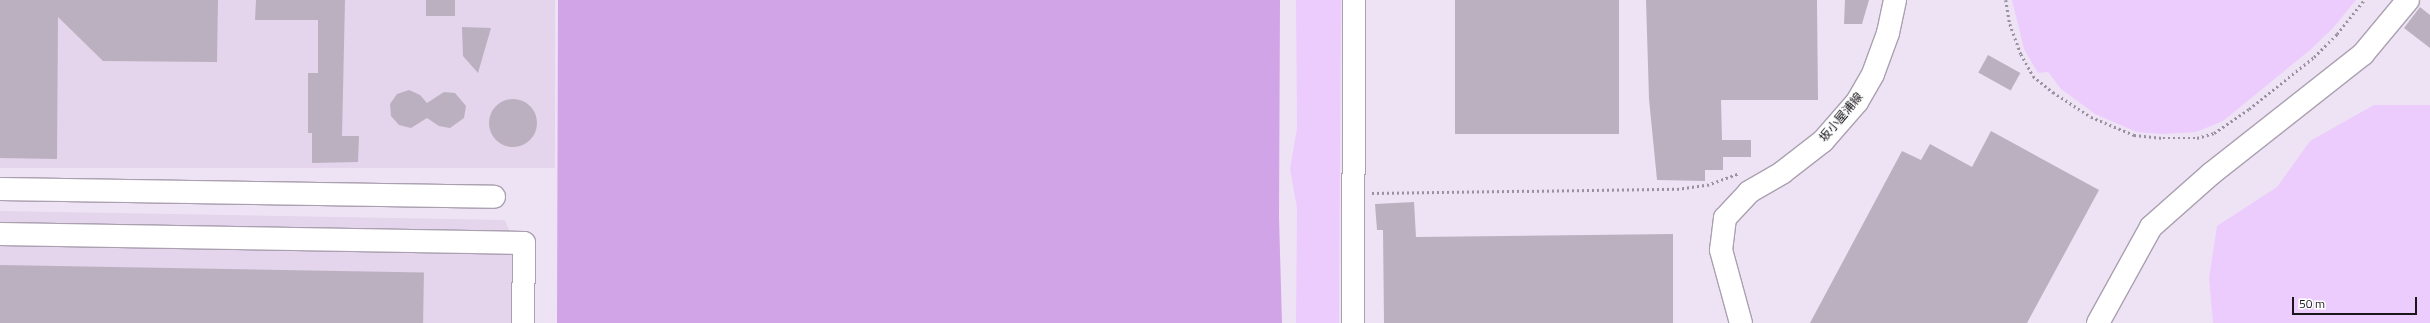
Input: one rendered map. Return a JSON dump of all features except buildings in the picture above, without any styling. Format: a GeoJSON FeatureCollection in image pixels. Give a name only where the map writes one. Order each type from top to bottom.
{"type":"FeatureCollection","features":[{"type":"Feature","properties":{"kind":"street"},"geometry":{"type":"LineString","coordinates":[[1353,323],[1354,0]]}},
{"type":"Feature","properties":{"kind":"street","name":"坂小屋浦線"},"geometry":{"type":"LineString","coordinates":[[1741,323],[1721,250],[1725,218],[1749,192],[1783,172],[1823,141],[1857,102],[1873,74],[1888,33],[1895,0]]}},
{"type":"Feature","properties":{"kind":"street"},"geometry":{"type":"LineString","coordinates":[[2098,323],[2151,227],[2212,174],[2363,54],[2408,0]]}},
{"type":"Feature","properties":{"kind":"street"},"geometry":{"type":"LineString","coordinates":[[0,188],[494,197]]}},
{"type":"Feature","properties":{"kind":"street"},"geometry":{"type":"LineString","coordinates":[[0,234],[524,243],[523,323]]}},
{"type":"Feature","properties":{"kind":"path"},"geometry":{"type":"LineString","coordinates":[[2006,0],[2010,24],[2021,54],[2034,76],[2053,92],[2091,116],[2134,135],[2163,138],[2197,138],[2214,133],[2249,109],[2314,56],[2337,34],[2364,0]]}},
{"type":"Feature","properties":{"kind":"path"},"geometry":{"type":"LineString","coordinates":[[1353,193],[1677,189],[1707,186],[1742,173]]}},
{"type":"Feature","properties":{"kind":"shaded area"},"geometry":{"type":"Polygon","coordinates":[[[0,0],[555,0],[555,168],[0,168],[0,0]]]}},
{"type":"Feature","properties":{"kind":"shaded area"},"geometry":{"type":"Polygon","coordinates":[[[558,0],[1280,0],[1279,217],[1282,323],[557,323],[558,0]]]}},
{"type":"Feature","properties":{"kind":"shaded area"},"geometry":{"type":"Polygon","coordinates":[[[1296,0],[1341,0],[1339,323],[1296,323],[1297,208],[1290,169],[1297,128],[1296,0]]]}},
{"type":"Feature","properties":{"kind":"shaded area"},"geometry":{"type":"Polygon","coordinates":[[[2012,0],[2356,0],[2333,28],[2310,50],[2223,121],[2196,132],[2163,134],[2137,132],[2095,114],[2061,89],[2048,72],[2038,73],[2024,49],[2012,0]]]}},
{"type":"Feature","properties":{"kind":"shaded area"},"geometry":{"type":"Polygon","coordinates":[[[2374,105],[2430,105],[2430,323],[2213,323],[2209,278],[2217,226],[2277,187],[2310,141],[2374,105]]]}},
{"type":"Feature","properties":{"kind":"shaded area"},"geometry":{"type":"Polygon","coordinates":[[[0,211],[505,220],[517,250],[516,323],[0,323],[0,211]]]}}]}
